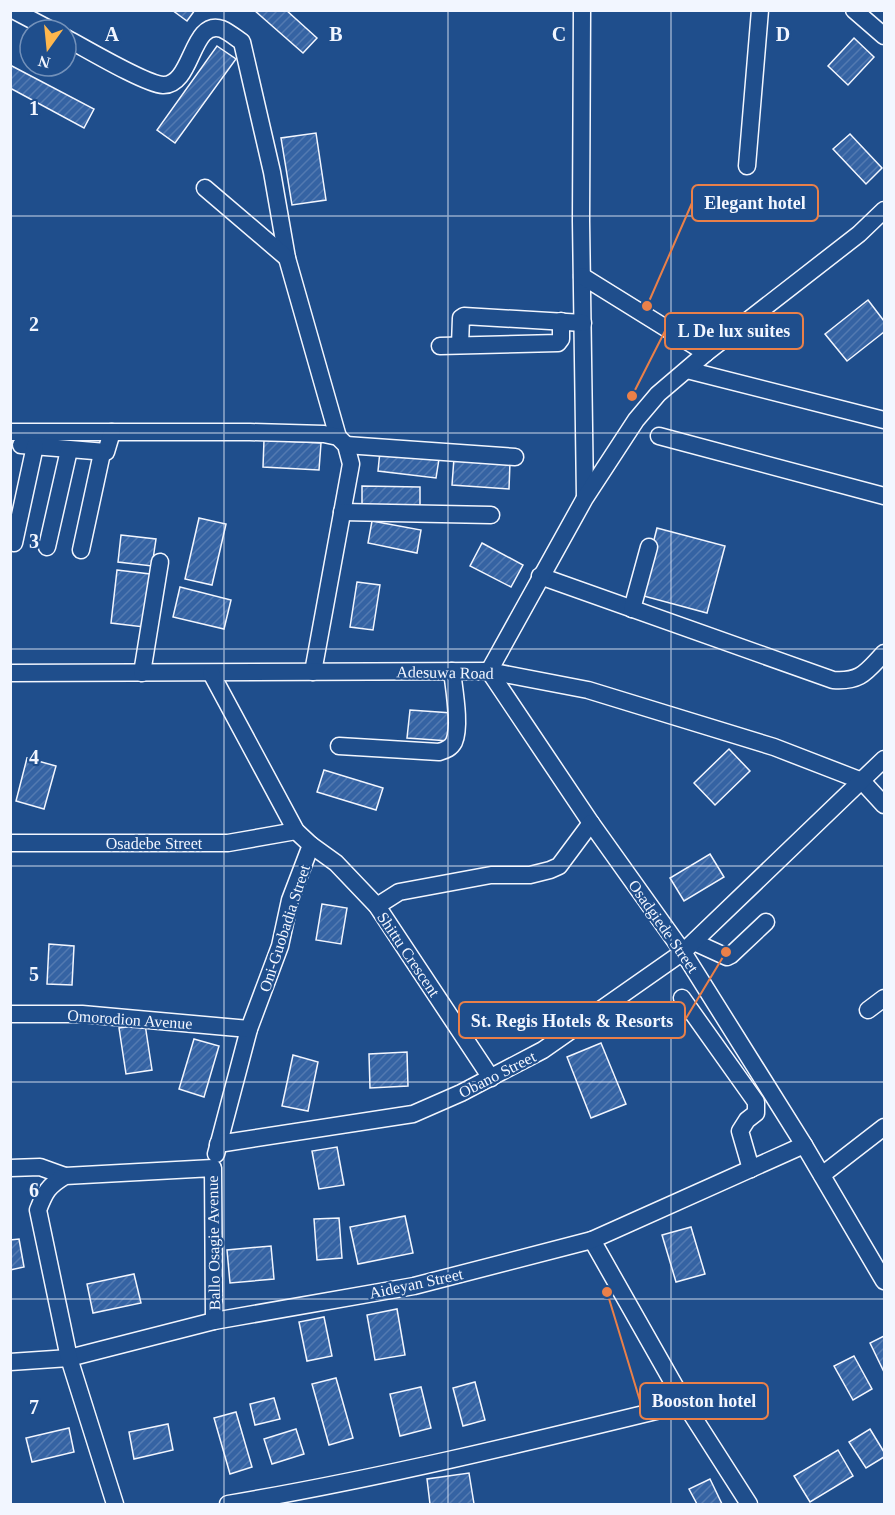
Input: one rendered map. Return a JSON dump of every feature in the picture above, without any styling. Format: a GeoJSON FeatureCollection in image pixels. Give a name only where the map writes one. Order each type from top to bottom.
{"type":"FeatureCollection","features":[{"type":"Feature","properties":{"kind":"street"},"geometry":{"type":"LineString","coordinates":[[13,10],[28,18]]}},
{"type":"Feature","properties":{"kind":"street"},"geometry":{"type":"LineString","coordinates":[[582,10],[585,498]]}},
{"type":"Feature","properties":{"kind":"street"},"geometry":{"type":"LineString","coordinates":[[747,166],[760,10]]}},
{"type":"Feature","properties":{"kind":"street"},"geometry":{"type":"LineString","coordinates":[[863,13],[885,36]]}},
{"type":"Feature","properties":{"kind":"street"},"geometry":{"type":"LineString","coordinates":[[78,44],[146,80],[163,85],[172,83],[186,67],[203,33],[209,29],[222,29],[242,42],[272,172],[287,258],[351,464],[313,672]]}},
{"type":"Feature","properties":{"kind":"street"},"geometry":{"type":"LineString","coordinates":[[205,188],[287,258]]}},
{"type":"Feature","properties":{"kind":"street"},"geometry":{"type":"LineString","coordinates":[[489,671],[585,498],[636,420],[658,394],[706,353],[859,234],[885,210]]}},
{"type":"Feature","properties":{"kind":"street"},"geometry":{"type":"LineString","coordinates":[[582,276],[706,353]]}},
{"type":"Feature","properties":{"kind":"street"},"geometry":{"type":"LineString","coordinates":[[460,345],[460,323],[461,318],[465,316],[583,323]]}},
{"type":"Feature","properties":{"kind":"street"},"geometry":{"type":"LineString","coordinates":[[440,346],[558,343],[561,339],[561,321]]}},
{"type":"Feature","properties":{"kind":"street"},"geometry":{"type":"LineString","coordinates":[[687,370],[885,420]]}},
{"type":"Feature","properties":{"kind":"street"},"geometry":{"type":"LineString","coordinates":[[22,441],[69,450],[102,453],[108,449],[112,432]]}},
{"type":"Feature","properties":{"kind":"street"},"geometry":{"type":"LineString","coordinates":[[22,441],[112,432],[324,434],[342,441],[515,457]]}},
{"type":"Feature","properties":{"kind":"street"},"geometry":{"type":"LineString","coordinates":[[659,436],[885,496]]}},
{"type":"Feature","properties":{"kind":"street"},"geometry":{"type":"LineString","coordinates":[[14,543],[22,441]]}},
{"type":"Feature","properties":{"kind":"street"},"geometry":{"type":"LineString","coordinates":[[47,547],[69,450]]}},
{"type":"Feature","properties":{"kind":"street"},"geometry":{"type":"LineString","coordinates":[[81,550],[102,453]]}},
{"type":"Feature","properties":{"kind":"street"},"geometry":{"type":"LineString","coordinates":[[342,512],[490,515]]}},
{"type":"Feature","properties":{"kind":"street"},"geometry":{"type":"LineString","coordinates":[[632,609],[650,547]]}},
{"type":"Feature","properties":{"kind":"street"},"geometry":{"type":"LineString","coordinates":[[142,673],[160,562]]}},
{"type":"Feature","properties":{"kind":"street"},"geometry":{"type":"LineString","coordinates":[[540,576],[833,680],[850,681],[866,673],[885,653]]}},
{"type":"Feature","properties":{"kind":"street"},"geometry":{"type":"LineString","coordinates":[[339,746],[439,752],[450,748],[457,730],[453,671]]}},
{"type":"Feature","properties":{"kind":"street","name":"Adesuwa Road"},"geometry":{"type":"LineString","coordinates":[[10,673],[489,671],[588,690],[774,747],[862,781]]}},
{"type":"Feature","properties":{"kind":"street","name":"Osadgiede Street"},"geometry":{"type":"LineString","coordinates":[[489,671],[591,823],[688,947],[885,1281]]}},
{"type":"Feature","properties":{"kind":"street","name":"Oni-Guobadia Street"},"geometry":{"type":"LineString","coordinates":[[211,673],[296,831],[312,845],[290,900],[280,946],[249,1029],[213,1168]]}},
{"type":"Feature","properties":{"kind":"street","name":"Obano Street"},"geometry":{"type":"LineString","coordinates":[[218,1144],[413,1114],[491,1078],[543,1050],[688,947],[885,759]]}},
{"type":"Feature","properties":{"kind":"street"},"geometry":{"type":"LineString","coordinates":[[862,781],[885,805]]}},
{"type":"Feature","properties":{"kind":"street"},"geometry":{"type":"LineString","coordinates":[[377,906],[399,892],[492,875],[530,875],[550,870],[559,866],[591,823]]}},
{"type":"Feature","properties":{"kind":"street","name":"Osadebe Street"},"geometry":{"type":"LineString","coordinates":[[10,843],[228,843],[296,831]]}},
{"type":"Feature","properties":{"kind":"street","name":"Shittu Crescent"},"geometry":{"type":"LineString","coordinates":[[312,845],[336,863],[377,906],[491,1078]]}},
{"type":"Feature","properties":{"kind":"street"},"geometry":{"type":"LineString","coordinates":[[688,947],[727,957],[766,922]]}},
{"type":"Feature","properties":{"kind":"street"},"geometry":{"type":"LineString","coordinates":[[682,998],[756,1101],[756,1113],[747,1120],[740,1131],[751,1169]]}},
{"type":"Feature","properties":{"kind":"street"},"geometry":{"type":"LineString","coordinates":[[868,1010],[885,998]]}},
{"type":"Feature","properties":{"kind":"street","name":"Omorodion Avenue"},"geometry":{"type":"LineString","coordinates":[[10,1014],[82,1014],[249,1029]]}},
{"type":"Feature","properties":{"kind":"street"},"geometry":{"type":"LineString","coordinates":[[822,1175],[885,1127]]}},
{"type":"Feature","properties":{"kind":"street","name":"Aideyan Street"},"geometry":{"type":"LineString","coordinates":[[10,1362],[69,1358],[214,1321],[414,1286],[592,1240],[804,1145]]}},
{"type":"Feature","properties":{"kind":"street","name":"Ballo Osagie Avenue"},"geometry":{"type":"LineString","coordinates":[[10,1168],[40,1167],[65,1176],[213,1168],[214,1321]]}},
{"type":"Feature","properties":{"kind":"street"},"geometry":{"type":"LineString","coordinates":[[65,1176],[52,1184],[44,1193],[38,1210],[69,1358],[115,1504]]}},
{"type":"Feature","properties":{"kind":"street"},"geometry":{"type":"LineString","coordinates":[[592,1240],[685,1404],[749,1504]]}},
{"type":"Feature","properties":{"kind":"street"},"geometry":{"type":"LineString","coordinates":[[228,1504],[335,1486],[685,1404]]}},
{"type":"Feature","properties":{"kind":"building"},"geometry":{"type":"Polygon","coordinates":[[[172,10],[195,10],[187,21],[172,10]]]}},
{"type":"Feature","properties":{"kind":"building"},"geometry":{"type":"Polygon","coordinates":[[[254,10],[286,10],[317,38],[303,53],[254,10]]]}},
{"type":"Feature","properties":{"kind":"building"},"geometry":{"type":"Polygon","coordinates":[[[854,38],[874,57],[848,85],[828,66],[854,38]]]}},
{"type":"Feature","properties":{"kind":"building"},"geometry":{"type":"Polygon","coordinates":[[[217,46],[236,59],[175,143],[157,130],[217,46]]]}},
{"type":"Feature","properties":{"kind":"building"},"geometry":{"type":"Polygon","coordinates":[[[10,65],[18,69],[18,78],[35,78],[94,109],[84,128],[10,88],[10,65]]]}},
{"type":"Feature","properties":{"kind":"building"},"geometry":{"type":"Polygon","coordinates":[[[316,133],[326,200],[292,205],[281,138],[316,133]]]}},
{"type":"Feature","properties":{"kind":"building"},"geometry":{"type":"Polygon","coordinates":[[[850,134],[882,168],[866,184],[833,149],[850,134]]]}},
{"type":"Feature","properties":{"kind":"building"},"geometry":{"type":"Polygon","coordinates":[[[868,300],[884,321],[884,332],[847,361],[825,334],[868,300]]]}},
{"type":"Feature","properties":{"kind":"building"},"geometry":{"type":"Polygon","coordinates":[[[264,440],[321,443],[319,470],[263,467],[264,440]]]}},
{"type":"Feature","properties":{"kind":"building"},"geometry":{"type":"Polygon","coordinates":[[[380,451],[439,459],[436,478],[378,471],[380,451]]]}},
{"type":"Feature","properties":{"kind":"building"},"geometry":{"type":"Polygon","coordinates":[[[454,458],[510,462],[509,489],[452,485],[454,458]]]}},
{"type":"Feature","properties":{"kind":"building"},"geometry":{"type":"Polygon","coordinates":[[[362,486],[420,487],[420,508],[362,507],[362,486]]]}},
{"type":"Feature","properties":{"kind":"building"},"geometry":{"type":"Polygon","coordinates":[[[199,518],[226,524],[212,585],[185,579],[199,518]]]}},
{"type":"Feature","properties":{"kind":"building"},"geometry":{"type":"Polygon","coordinates":[[[372,521],[421,530],[417,553],[368,543],[372,521]]]}},
{"type":"Feature","properties":{"kind":"building"},"geometry":{"type":"Polygon","coordinates":[[[657,528],[725,546],[707,613],[640,595],[657,528]]]}},
{"type":"Feature","properties":{"kind":"building"},"geometry":{"type":"Polygon","coordinates":[[[121,535],[156,539],[152,566],[118,562],[121,535]]]}},
{"type":"Feature","properties":{"kind":"building"},"geometry":{"type":"Polygon","coordinates":[[[482,543],[523,565],[511,587],[470,566],[482,543]]]}},
{"type":"Feature","properties":{"kind":"building"},"geometry":{"type":"Polygon","coordinates":[[[117,570],[150,574],[144,627],[111,623],[117,570]]]}},
{"type":"Feature","properties":{"kind":"building"},"geometry":{"type":"Polygon","coordinates":[[[357,582],[380,585],[373,630],[350,627],[357,582]]]}},
{"type":"Feature","properties":{"kind":"building"},"geometry":{"type":"Polygon","coordinates":[[[180,587],[231,600],[224,629],[173,617],[180,587]]]}},
{"type":"Feature","properties":{"kind":"building"},"geometry":{"type":"Polygon","coordinates":[[[410,710],[452,713],[449,741],[407,738],[410,710]]]}},
{"type":"Feature","properties":{"kind":"building"},"geometry":{"type":"Polygon","coordinates":[[[729,749],[750,771],[715,805],[694,783],[729,749]]]}},
{"type":"Feature","properties":{"kind":"building"},"geometry":{"type":"Polygon","coordinates":[[[27,758],[56,766],[44,809],[16,801],[27,758]]]}},
{"type":"Feature","properties":{"kind":"building"},"geometry":{"type":"Polygon","coordinates":[[[324,770],[383,788],[376,810],[317,792],[324,770]]]}},
{"type":"Feature","properties":{"kind":"building"},"geometry":{"type":"Polygon","coordinates":[[[710,854],[724,877],[684,901],[670,878],[710,854]]]}},
{"type":"Feature","properties":{"kind":"building"},"geometry":{"type":"Polygon","coordinates":[[[322,904],[347,908],[341,944],[316,940],[322,904]]]}},
{"type":"Feature","properties":{"kind":"building"},"geometry":{"type":"Polygon","coordinates":[[[49,944],[74,946],[72,985],[47,984],[49,944]]]}},
{"type":"Feature","properties":{"kind":"building"},"geometry":{"type":"Polygon","coordinates":[[[145,1024],[152,1070],[126,1074],[119,1028],[145,1024]]]}},
{"type":"Feature","properties":{"kind":"building"},"geometry":{"type":"Polygon","coordinates":[[[194,1039],[219,1046],[204,1097],[179,1089],[194,1039]]]}},
{"type":"Feature","properties":{"kind":"building"},"geometry":{"type":"Polygon","coordinates":[[[601,1043],[626,1104],[591,1118],[567,1057],[601,1043]]]}},
{"type":"Feature","properties":{"kind":"building"},"geometry":{"type":"Polygon","coordinates":[[[407,1052],[408,1086],[370,1088],[369,1054],[407,1052]]]}},
{"type":"Feature","properties":{"kind":"building"},"geometry":{"type":"Polygon","coordinates":[[[293,1055],[318,1062],[308,1111],[282,1106],[293,1055]]]}},
{"type":"Feature","properties":{"kind":"building"},"geometry":{"type":"Polygon","coordinates":[[[337,1147],[344,1185],[319,1189],[312,1151],[337,1147]]]}},
{"type":"Feature","properties":{"kind":"building"},"geometry":{"type":"Polygon","coordinates":[[[405,1216],[413,1253],[358,1264],[350,1227],[405,1216]]]}},
{"type":"Feature","properties":{"kind":"building"},"geometry":{"type":"Polygon","coordinates":[[[339,1218],[342,1258],[317,1260],[314,1219],[339,1218]]]}},
{"type":"Feature","properties":{"kind":"building"},"geometry":{"type":"Polygon","coordinates":[[[691,1227],[705,1274],[676,1282],[662,1235],[691,1227]]]}},
{"type":"Feature","properties":{"kind":"building"},"geometry":{"type":"Polygon","coordinates":[[[19,1239],[24,1267],[10,1270],[10,1240],[19,1239]]]}},
{"type":"Feature","properties":{"kind":"building"},"geometry":{"type":"Polygon","coordinates":[[[271,1246],[274,1279],[230,1283],[227,1250],[271,1246]]]}},
{"type":"Feature","properties":{"kind":"building"},"geometry":{"type":"Polygon","coordinates":[[[134,1274],[141,1303],[93,1313],[87,1284],[134,1274]]]}},
{"type":"Feature","properties":{"kind":"building"},"geometry":{"type":"Polygon","coordinates":[[[397,1309],[405,1355],[375,1360],[367,1315],[397,1309]]]}},
{"type":"Feature","properties":{"kind":"building"},"geometry":{"type":"Polygon","coordinates":[[[324,1317],[332,1356],[307,1361],[299,1322],[324,1317]]]}},
{"type":"Feature","properties":{"kind":"building"},"geometry":{"type":"Polygon","coordinates":[[[884,1336],[884,1372],[870,1343],[884,1336]]]}},
{"type":"Feature","properties":{"kind":"building"},"geometry":{"type":"Polygon","coordinates":[[[854,1356],[872,1389],[853,1400],[834,1366],[854,1356]]]}},
{"type":"Feature","properties":{"kind":"building"},"geometry":{"type":"Polygon","coordinates":[[[336,1378],[353,1438],[329,1445],[312,1384],[336,1378]]]}},
{"type":"Feature","properties":{"kind":"building"},"geometry":{"type":"Polygon","coordinates":[[[475,1382],[485,1420],[463,1426],[453,1388],[475,1382]]]}},
{"type":"Feature","properties":{"kind":"building"},"geometry":{"type":"Polygon","coordinates":[[[421,1387],[431,1428],[400,1436],[390,1394],[421,1387]]]}},
{"type":"Feature","properties":{"kind":"building"},"geometry":{"type":"Polygon","coordinates":[[[274,1398],[280,1419],[255,1425],[250,1404],[274,1398]]]}},
{"type":"Feature","properties":{"kind":"building"},"geometry":{"type":"Polygon","coordinates":[[[236,1412],[252,1467],[230,1474],[214,1418],[236,1412]]]}},
{"type":"Feature","properties":{"kind":"building"},"geometry":{"type":"Polygon","coordinates":[[[168,1424],[173,1450],[134,1459],[129,1432],[168,1424]]]}},
{"type":"Feature","properties":{"kind":"building"},"geometry":{"type":"Polygon","coordinates":[[[69,1428],[74,1452],[32,1462],[26,1438],[69,1428]]]}},
{"type":"Feature","properties":{"kind":"building"},"geometry":{"type":"Polygon","coordinates":[[[296,1429],[304,1454],[272,1464],[264,1439],[296,1429]]]}},
{"type":"Feature","properties":{"kind":"building"},"geometry":{"type":"Polygon","coordinates":[[[870,1429],[884,1452],[884,1457],[866,1468],[849,1442],[870,1429]]]}},
{"type":"Feature","properties":{"kind":"building"},"geometry":{"type":"Polygon","coordinates":[[[838,1450],[853,1476],[810,1502],[794,1476],[838,1450]]]}},
{"type":"Feature","properties":{"kind":"building"},"geometry":{"type":"Polygon","coordinates":[[[469,1473],[474,1504],[430,1504],[427,1479],[469,1473]]]}},
{"type":"Feature","properties":{"kind":"building"},"geometry":{"type":"Polygon","coordinates":[[[710,1479],[722,1504],[697,1504],[689,1489],[710,1479]]]}},
{"type":"Feature","properties":{"kind":"place","name":"Elegant hotel"},"geometry":{"type":"Point","coordinates":[647,306]}},
{"type":"Feature","properties":{"kind":"place","name":"L De lux suites"},"geometry":{"type":"Point","coordinates":[632,396]}},
{"type":"Feature","properties":{"kind":"place","name":"St. Regis Hotels & Resorts"},"geometry":{"type":"Point","coordinates":[726,952]}},
{"type":"Feature","properties":{"kind":"place","name":"Booston hotel"},"geometry":{"type":"Point","coordinates":[607,1292]}}]}
